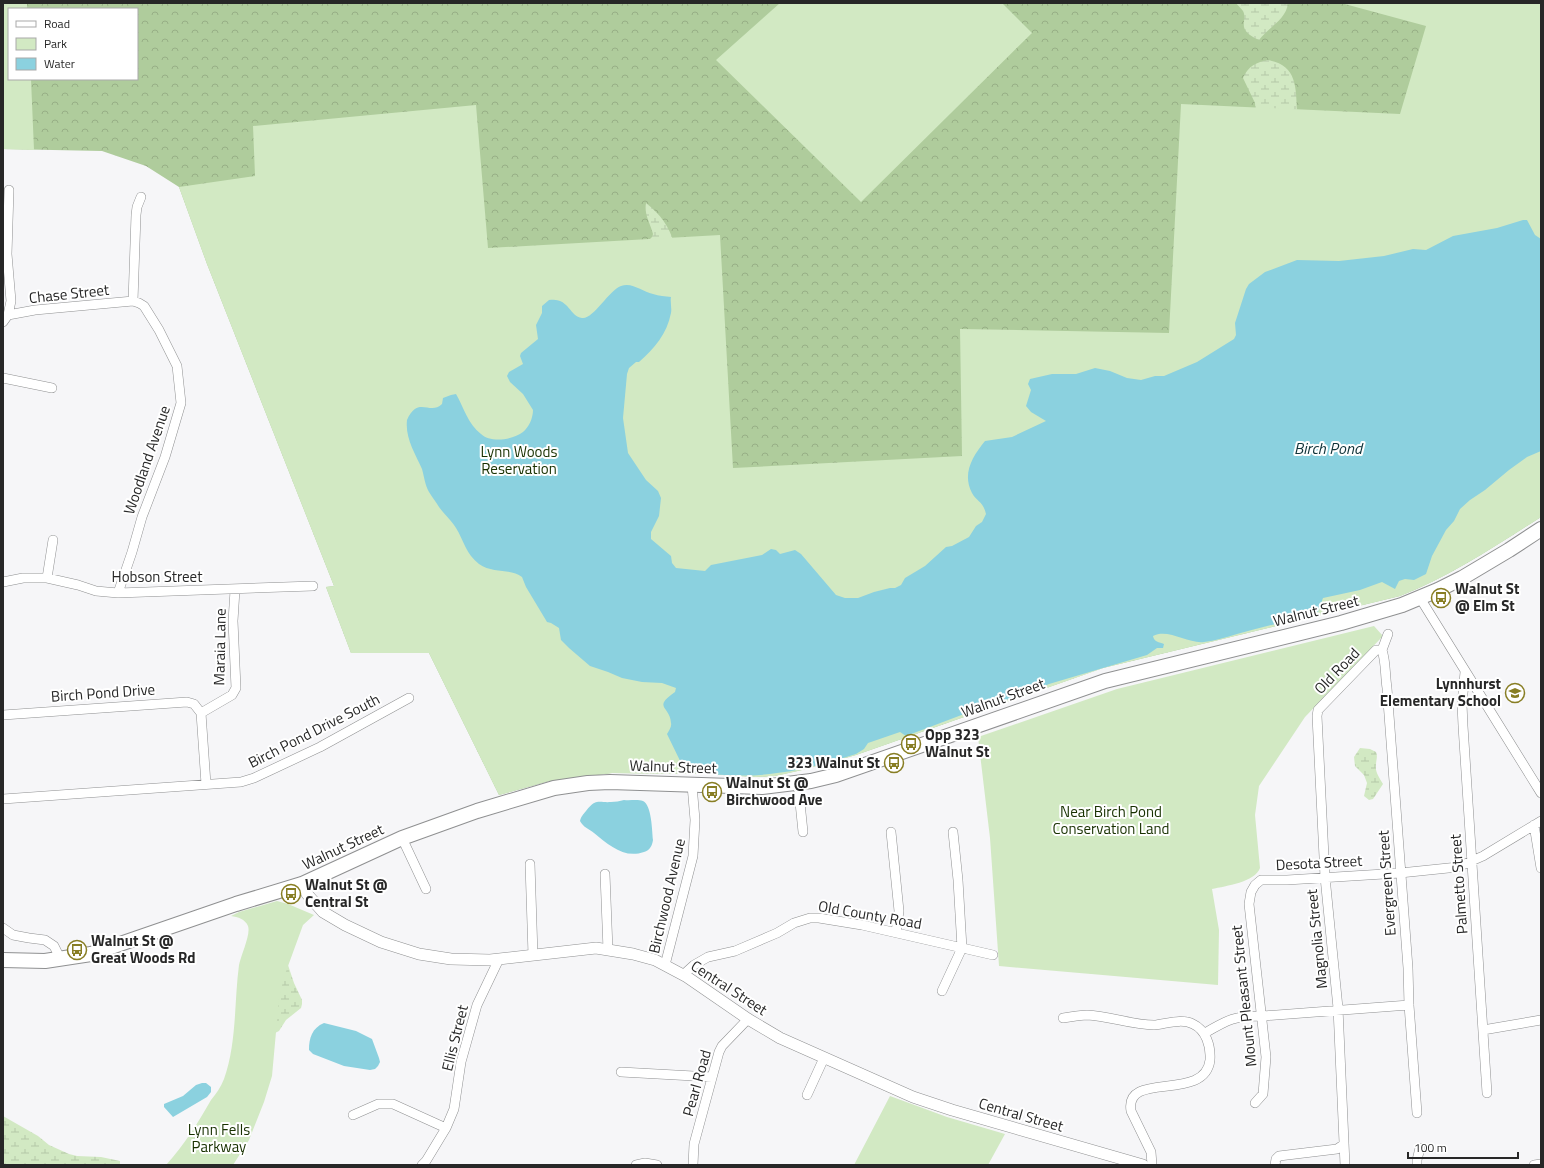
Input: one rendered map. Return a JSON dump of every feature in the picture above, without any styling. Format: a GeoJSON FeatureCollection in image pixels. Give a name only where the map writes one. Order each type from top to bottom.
{"type":"FeatureCollection","features":[{"type":"Feature","properties":{"kind":"main road","name":"Walnut Street"},"geometry":{"type":"LineString","coordinates":[[3,960],[45,961],[91,954],[236,904],[302,884],[402,838],[477,810],[554,788],[610,782],[762,787],[798,783],[850,771],[1105,681],[1358,619],[1388,610],[1438,590],[1475,570],[1541,529]]}},
{"type":"Feature","properties":{"kind":"street"},"geometry":{"type":"LineString","coordinates":[[6,319],[11,301],[6,254],[9,190]]}},
{"type":"Feature","properties":{"kind":"street"},"geometry":{"type":"LineString","coordinates":[[133,301],[136,215],[140,197]]}},
{"type":"Feature","properties":{"kind":"street","name":"Chase Street"},"geometry":{"type":"LineString","coordinates":[[6,319],[35,310],[133,301]]}},
{"type":"Feature","properties":{"kind":"street","name":"Woodland Avenue"},"geometry":{"type":"LineString","coordinates":[[118,593],[142,517],[165,457],[182,403],[177,366],[159,330],[144,306],[133,301]]}},
{"type":"Feature","properties":{"kind":"street"},"geometry":{"type":"LineString","coordinates":[[3,378],[52,388]]}},
{"type":"Feature","properties":{"kind":"street"},"geometry":{"type":"LineString","coordinates":[[47,578],[53,540]]}},
{"type":"Feature","properties":{"kind":"street","name":"Hobson Street"},"geometry":{"type":"LineString","coordinates":[[3,582],[23,578],[47,578],[96,591],[118,593],[313,586]]}},
{"type":"Feature","properties":{"kind":"street","name":"Maraia Lane"},"geometry":{"type":"LineString","coordinates":[[202,713],[232,695],[236,688],[233,622],[235,590]]}},
{"type":"Feature","properties":{"kind":"street"},"geometry":{"type":"LineString","coordinates":[[1420,598],[1540,791]]}},
{"type":"Feature","properties":{"kind":"street","name":"Old Road"},"geometry":{"type":"LineString","coordinates":[[1318,710],[1376,650],[1382,650],[1388,634]]}},
{"type":"Feature","properties":{"kind":"street","name":"Evergreen Street"},"geometry":{"type":"LineString","coordinates":[[1382,650],[1387,688],[1408,968],[1409,1005],[1417,1113]]}},
{"type":"Feature","properties":{"kind":"street","name":"Palmetto Street"},"geometry":{"type":"LineString","coordinates":[[1466,672],[1462,704],[1462,726],[1486,1093]]}},
{"type":"Feature","properties":{"kind":"street","name":"Birch Pond Drive South"},"geometry":{"type":"LineString","coordinates":[[206,784],[241,782],[254,778],[320,747],[409,698]]}},
{"type":"Feature","properties":{"kind":"street","name":"Birch Pond Drive"},"geometry":{"type":"LineString","coordinates":[[3,715],[187,702],[194,704],[202,713]]}},
{"type":"Feature","properties":{"kind":"street","name":"Magnolia Street"},"geometry":{"type":"LineString","coordinates":[[1318,710],[1316,723],[1325,877],[1338,1009],[1345,1165]]}},
{"type":"Feature","properties":{"kind":"street"},"geometry":{"type":"LineString","coordinates":[[3,799],[206,784],[202,713]]}},
{"type":"Feature","properties":{"kind":"street"},"geometry":{"type":"LineString","coordinates":[[798,783],[804,832]]}},
{"type":"Feature","properties":{"kind":"street","name":"Birchwood Avenue"},"geometry":{"type":"LineString","coordinates":[[665,965],[693,856],[695,820],[692,785]]}},
{"type":"Feature","properties":{"kind":"street"},"geometry":{"type":"LineString","coordinates":[[1538,823],[1541,868]]}},
{"type":"Feature","properties":{"kind":"street","name":"Desota Street"},"geometry":{"type":"LineString","coordinates":[[1255,885],[1261,880],[1287,880],[1458,867],[1472,861],[1538,823]]}},
{"type":"Feature","properties":{"kind":"street"},"geometry":{"type":"LineString","coordinates":[[892,832],[900,911],[896,932]]}},
{"type":"Feature","properties":{"kind":"street"},"geometry":{"type":"LineString","coordinates":[[942,991],[962,948],[958,880],[953,832]]}},
{"type":"Feature","properties":{"kind":"street"},"geometry":{"type":"LineString","coordinates":[[402,838],[426,889]]}},
{"type":"Feature","properties":{"kind":"street"},"geometry":{"type":"LineString","coordinates":[[530,864],[533,954]]}},
{"type":"Feature","properties":{"kind":"street"},"geometry":{"type":"LineString","coordinates":[[605,874],[608,950]]}},
{"type":"Feature","properties":{"kind":"street","name":"Central Street"},"geometry":{"type":"LineString","coordinates":[[302,884],[306,894],[323,912],[345,925],[381,942],[419,954],[451,959],[499,959],[596,948],[633,954],[655,960],[683,975],[748,1019],[780,1038],[914,1097],[937,1106],[1144,1165]]}},
{"type":"Feature","properties":{"kind":"street","name":"Mount Pleasant Street"},"geometry":{"type":"LineString","coordinates":[[1255,885],[1250,892],[1249,904],[1253,947],[1263,1016],[1266,1057],[1266,1076],[1263,1094],[1255,1103]]}},
{"type":"Feature","properties":{"kind":"street","name":"Old County Road"},"geometry":{"type":"LineString","coordinates":[[683,975],[694,965],[708,957],[735,951],[777,933],[794,923],[810,918],[820,918],[862,925],[993,955]]}},
{"type":"Feature","properties":{"kind":"street"},"geometry":{"type":"LineString","coordinates":[[3,928],[13,935],[45,940],[54,946],[60,958]]}},
{"type":"Feature","properties":{"kind":"street","name":"Ellis Street"},"geometry":{"type":"LineString","coordinates":[[422,1165],[446,1128],[454,1110],[461,1062],[477,1005],[499,959]]}},
{"type":"Feature","properties":{"kind":"street"},"geometry":{"type":"LineString","coordinates":[[1205,1033],[1233,1018],[1245,1015],[1263,1016],[1338,1009],[1409,1005]]}},
{"type":"Feature","properties":{"kind":"street"},"geometry":{"type":"LineString","coordinates":[[1063,1018],[1087,1015],[1154,1025],[1175,1022],[1192,1024],[1205,1033],[1210,1048],[1210,1061],[1204,1074],[1193,1082],[1143,1090],[1135,1094],[1130,1103],[1131,1110],[1151,1152],[1152,1165]]}},
{"type":"Feature","properties":{"kind":"street","name":"Pearl Road"},"geometry":{"type":"LineString","coordinates":[[692,1165],[694,1144],[720,1049],[748,1019]]}},
{"type":"Feature","properties":{"kind":"street"},"geometry":{"type":"LineString","coordinates":[[1483,1030],[1541,1020]]}},
{"type":"Feature","properties":{"kind":"street"},"geometry":{"type":"LineString","coordinates":[[806,1095],[824,1058]]}},
{"type":"Feature","properties":{"kind":"street"},"geometry":{"type":"LineString","coordinates":[[621,1072],[712,1077]]}},
{"type":"Feature","properties":{"kind":"street"},"geometry":{"type":"LineString","coordinates":[[353,1115],[378,1104],[393,1104],[446,1128]]}},
{"type":"Feature","properties":{"kind":"street"},"geometry":{"type":"LineString","coordinates":[[1276,1165],[1276,1159],[1278,1156],[1337,1149],[1343,1145]]}},
{"type":"Feature","properties":{"kind":"street"},"geometry":{"type":"LineString","coordinates":[[1417,1165],[1420,1148]]}},
{"type":"Feature","properties":{"kind":"street"},"geometry":{"type":"LineString","coordinates":[[636,1165],[645,1163],[657,1165]]}},
{"type":"Feature","properties":{"kind":"street"},"geometry":{"type":"LineString","coordinates":[[1534,1165],[1541,1164]]}},
{"type":"Feature","properties":{"kind":"green space"},"geometry":{"type":"Polygon","coordinates":[[[3,3],[1541,3],[1541,239],[853,599],[591,316],[951,720],[1541,517],[1455,570],[1400,596],[1103,668],[856,755],[802,770],[775,776],[756,777],[706,774],[612,773],[549,781],[499,795],[429,653],[351,653],[326,587],[334,586],[207,264],[179,187],[146,166],[102,151],[3,149],[3,3]]]}},
{"type":"Feature","properties":{"kind":"green space"},"geometry":{"type":"Polygon","coordinates":[[[3,3],[27,3],[27,8],[8,8],[8,80],[31,80],[34,150],[3,149],[3,3]]]}},
{"type":"Feature","properties":{"kind":"green space"},"geometry":{"type":"Polygon","coordinates":[[[780,3],[1002,3],[1032,33],[861,202],[716,60],[780,3]]]}},
{"type":"Feature","properties":{"kind":"green space"},"geometry":{"type":"Polygon","coordinates":[[[1236,3],[1288,3],[1287,9],[1281,19],[1259,40],[1246,31],[1244,25],[1244,13],[1236,3]]]}},
{"type":"Feature","properties":{"kind":"green space","name":"Lynn Woods Reservation"},"geometry":{"type":"Polygon","coordinates":[[[1341,3],[1541,3],[1541,517],[1455,570],[1400,596],[1103,668],[856,755],[775,776],[756,777],[706,774],[612,773],[549,781],[499,795],[429,653],[351,653],[326,587],[334,586],[207,264],[179,187],[255,176],[253,126],[476,105],[488,248],[720,235],[733,468],[962,456],[960,329],[1169,333],[1181,104],[1400,114],[1426,26],[1341,3]]]}},
{"type":"Feature","properties":{"kind":"green space"},"geometry":{"type":"Polygon","coordinates":[[[1268,60],[1278,63],[1290,72],[1295,86],[1297,111],[1256,117],[1255,103],[1243,78],[1247,70],[1253,65],[1268,60]]]}},
{"type":"Feature","properties":{"kind":"green space"},"geometry":{"type":"Polygon","coordinates":[[[646,203],[664,221],[674,244],[647,242],[653,234],[647,215],[646,203]]]}},
{"type":"Feature","properties":{"kind":"green space","name":"Near Birch Pond Conservation Land"},"geometry":{"type":"Polygon","coordinates":[[[1374,626],[1383,636],[1305,717],[1259,786],[1255,815],[1260,868],[1257,873],[1239,883],[1212,889],[1219,930],[1218,985],[999,966],[990,838],[978,737],[1117,689],[1374,626]]]}},
{"type":"Feature","properties":{"kind":"green space"},"geometry":{"type":"Polygon","coordinates":[[[1360,748],[1370,749],[1376,752],[1376,770],[1383,784],[1373,799],[1369,800],[1364,796],[1367,783],[1364,775],[1355,766],[1354,757],[1360,748]]]}},
{"type":"Feature","properties":{"kind":"green space","name":"Lynn Fells Parkway"},"geometry":{"type":"Polygon","coordinates":[[[277,901],[314,915],[303,925],[284,977],[279,999],[272,1076],[264,1102],[249,1140],[233,1165],[166,1165],[179,1150],[218,1090],[224,1079],[228,1065],[233,1037],[239,965],[249,930],[247,924],[243,920],[231,916],[239,912],[277,901]]]}},
{"type":"Feature","properties":{"kind":"green space"},"geometry":{"type":"Polygon","coordinates":[[[287,962],[302,1000],[302,1004],[301,1008],[286,1020],[279,1031],[275,1033],[266,1027],[287,962]]]}},
{"type":"Feature","properties":{"kind":"green space"},"geometry":{"type":"Polygon","coordinates":[[[890,1096],[947,1117],[1005,1134],[988,1165],[854,1165],[890,1096]]]}},
{"type":"Feature","properties":{"kind":"green space"},"geometry":{"type":"Polygon","coordinates":[[[3,1116],[38,1136],[49,1145],[69,1154],[77,1156],[101,1157],[120,1161],[120,1165],[3,1165],[3,1116]]]}},
{"type":"Feature","properties":{"kind":"water","name":"Birch Pond"},"geometry":{"type":"Polygon","coordinates":[[[1527,220],[1535,235],[1541,239],[1541,451],[1527,457],[1460,509],[1454,521],[1446,530],[1432,556],[1426,574],[1414,580],[1405,579],[1399,581],[1395,589],[1382,582],[1360,590],[1323,598],[1318,612],[1212,641],[1198,642],[1172,635],[1159,634],[1153,636],[1154,640],[1164,644],[1163,648],[1157,648],[1147,655],[1049,684],[1031,692],[980,708],[906,736],[900,732],[868,743],[864,749],[856,754],[797,770],[766,775],[743,776],[685,771],[667,734],[671,724],[670,717],[663,704],[668,697],[675,692],[676,688],[662,683],[642,682],[622,678],[590,666],[569,648],[561,640],[559,628],[547,622],[526,587],[522,577],[518,574],[484,567],[471,556],[454,525],[429,492],[422,469],[409,439],[407,420],[415,409],[420,407],[438,407],[442,404],[443,398],[456,394],[473,426],[485,437],[490,439],[508,439],[523,432],[530,422],[533,410],[523,394],[510,382],[507,376],[509,372],[523,364],[520,356],[521,353],[538,339],[536,325],[542,313],[542,306],[549,300],[561,301],[574,314],[582,318],[596,310],[616,289],[625,285],[630,285],[649,293],[671,297],[671,313],[663,334],[645,357],[629,368],[627,374],[623,418],[628,453],[646,480],[658,491],[661,498],[659,516],[651,532],[651,539],[671,556],[672,563],[676,568],[705,571],[711,565],[762,555],[771,549],[776,550],[780,554],[795,550],[801,554],[836,595],[845,598],[858,598],[901,585],[905,578],[925,566],[946,547],[952,546],[969,537],[976,526],[982,522],[986,514],[982,504],[974,496],[969,486],[968,472],[970,466],[976,453],[985,441],[1012,437],[1046,421],[1031,412],[1026,406],[1031,390],[1028,384],[1030,379],[1052,374],[1076,374],[1095,368],[1110,371],[1127,378],[1141,380],[1155,376],[1164,376],[1197,362],[1234,339],[1236,335],[1235,323],[1246,289],[1249,284],[1265,272],[1297,260],[1339,261],[1384,256],[1413,249],[1426,250],[1453,236],[1497,228],[1527,220]]]}},
{"type":"Feature","properties":{"kind":"water"},"geometry":{"type":"Polygon","coordinates":[[[624,800],[643,801],[646,803],[650,813],[653,840],[650,848],[644,852],[630,854],[617,850],[584,826],[580,821],[592,804],[624,800]]]}},
{"type":"Feature","properties":{"kind":"water"},"geometry":{"type":"Polygon","coordinates":[[[324,1023],[356,1031],[372,1039],[380,1062],[378,1066],[375,1069],[370,1070],[344,1066],[313,1054],[309,1050],[312,1034],[320,1025],[324,1023]]]}},
{"type":"Feature","properties":{"kind":"water"},"geometry":{"type":"Polygon","coordinates":[[[206,1083],[211,1087],[211,1092],[207,1097],[173,1117],[164,1107],[164,1104],[183,1096],[196,1085],[206,1083]]]}},
{"type":"Feature","properties":{"kind":"place","name":"Walnut St @ Elm St"},"geometry":{"type":"Point","coordinates":[1441,598]}},
{"type":"Feature","properties":{"kind":"place","name":"Lynnhurst Elementary School"},"geometry":{"type":"Point","coordinates":[1515,693]}},
{"type":"Feature","properties":{"kind":"place","name":"Opp 323 Walnut St"},"geometry":{"type":"Point","coordinates":[911,744]}},
{"type":"Feature","properties":{"kind":"place","name":"323 Walnut St"},"geometry":{"type":"Point","coordinates":[894,763]}},
{"type":"Feature","properties":{"kind":"place","name":"Walnut St @ Birchwood Ave"},"geometry":{"type":"Point","coordinates":[712,792]}},
{"type":"Feature","properties":{"kind":"place","name":"Walnut St @ Central St"},"geometry":{"type":"Point","coordinates":[291,894]}},
{"type":"Feature","properties":{"kind":"place","name":"Walnut St @ Great Woods Rd"},"geometry":{"type":"Point","coordinates":[77,950]}}]}
